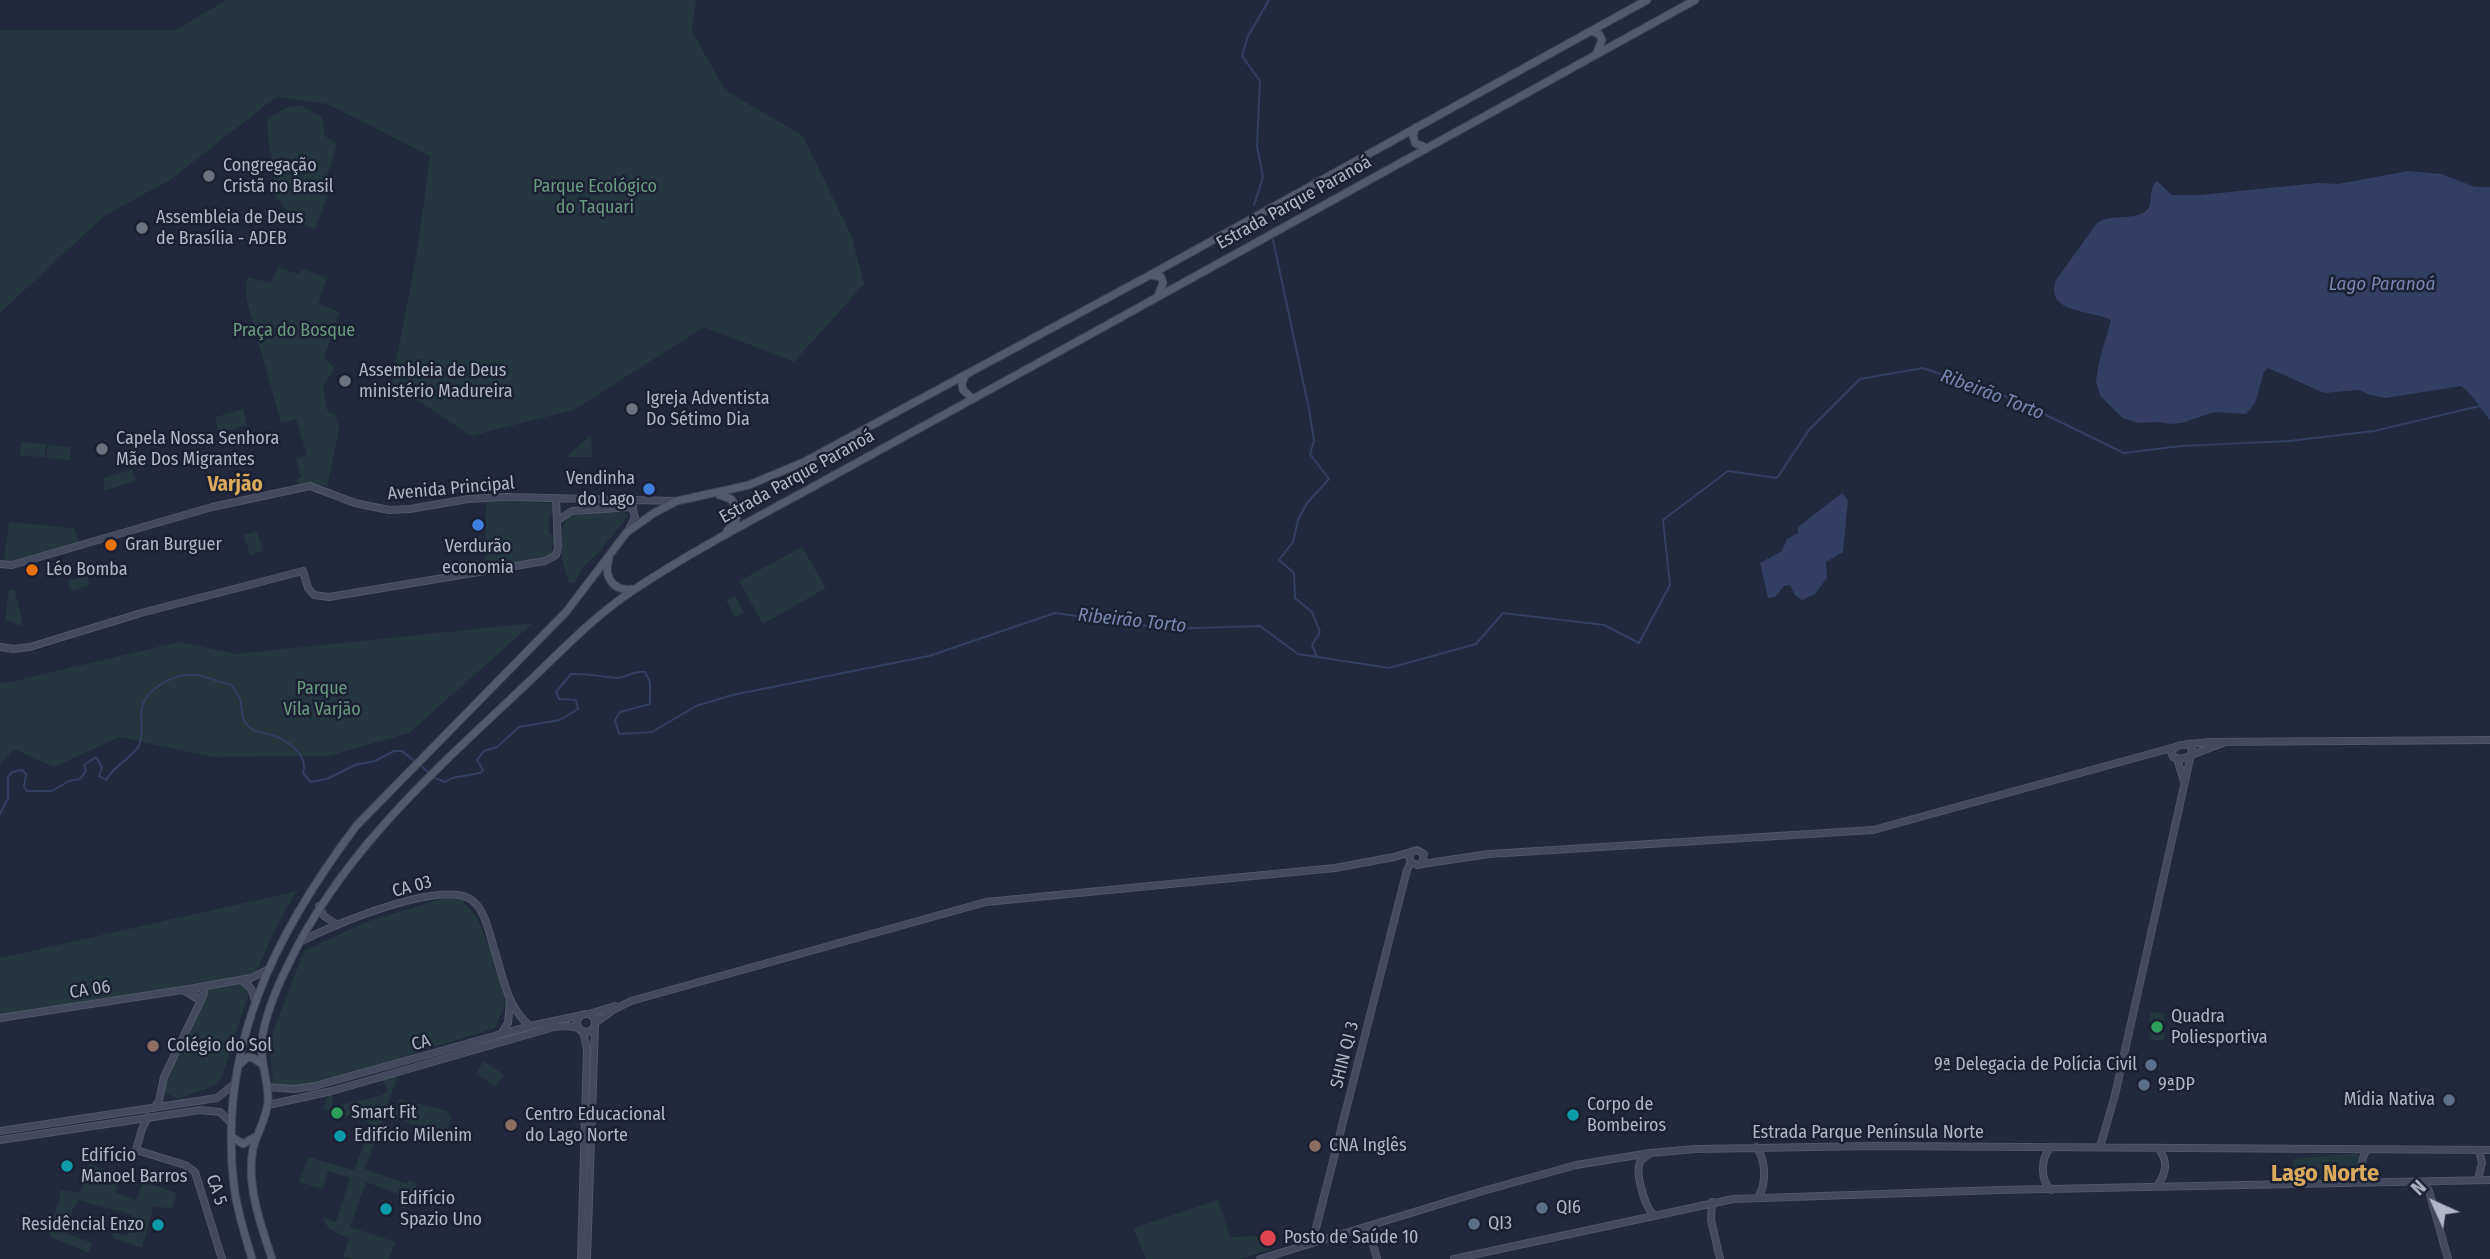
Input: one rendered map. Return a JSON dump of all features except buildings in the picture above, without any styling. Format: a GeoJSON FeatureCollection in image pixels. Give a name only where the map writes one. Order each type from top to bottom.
{"type":"FeatureCollection","features":[{"type":"Feature","properties":{"kind":"main road","name":"Estrada Parque Paranoá"},"geometry":{"type":"LineString","coordinates":[[252,1259],[236,1195],[231,1136],[233,1085],[255,1003],[299,909],[357,825],[566,612],[627,532],[677,501],[750,485],[781,474],[1150,275],[1647,0]]}},
{"type":"Feature","properties":{"kind":"main road","name":"Estrada Parque Paranoá"},"geometry":{"type":"LineString","coordinates":[[272,1259],[262,1229],[252,1172],[252,1153],[268,1105],[262,1034],[273,999],[299,943],[319,906],[356,855],[420,785],[611,606],[715,540],[1695,0]]}},
{"type":"Feature","properties":{"kind":"main road"},"geometry":{"type":"LineString","coordinates":[[1591,31],[1599,34],[1602,40],[1595,56]]}},
{"type":"Feature","properties":{"kind":"main road"},"geometry":{"type":"LineString","coordinates":[[1416,126],[1413,135],[1415,144],[1427,148]]}},
{"type":"Feature","properties":{"kind":"main road"},"geometry":{"type":"LineString","coordinates":[[1150,275],[1161,277],[1163,283],[1157,296]]}},
{"type":"Feature","properties":{"kind":"main road"},"geometry":{"type":"LineString","coordinates":[[965,376],[962,390],[973,400]]}},
{"type":"Feature","properties":{"kind":"main road"},"geometry":{"type":"LineString","coordinates":[[708,494],[731,499],[737,510],[735,523],[715,540]]}},
{"type":"Feature","properties":{"kind":"main road"},"geometry":{"type":"LineString","coordinates":[[610,554],[606,570],[610,581],[624,590],[635,589]]}},
{"type":"Feature","properties":{"kind":"main road"},"geometry":{"type":"LineString","coordinates":[[236,1069],[248,1057],[263,1065]]}},
{"type":"Feature","properties":{"kind":"main road"},"geometry":{"type":"LineString","coordinates":[[231,1136],[243,1144],[257,1136]]}},
{"type":"Feature","properties":{"kind":"street","name":"Avenida Principal"},"geometry":{"type":"LineString","coordinates":[[0,564],[26,562],[212,507],[294,488],[315,487],[355,503],[389,510],[483,498],[677,501]]}},
{"type":"Feature","properties":{"kind":"street"},"geometry":{"type":"LineString","coordinates":[[0,647],[20,649],[303,571],[308,588],[314,595],[329,597],[545,561],[555,555],[558,548],[556,498]]}},
{"type":"Feature","properties":{"kind":"street"},"geometry":{"type":"LineString","coordinates":[[626,500],[633,507],[634,522],[627,532]]}},
{"type":"Feature","properties":{"kind":"street"},"geometry":{"type":"LineString","coordinates":[[558,520],[572,511],[633,507]]}},
{"type":"Feature","properties":{"kind":"street"},"geometry":{"type":"LineString","coordinates":[[1394,858],[1421,864],[1450,858],[1873,830],[2185,745],[2225,742],[2490,740]]}},
{"type":"Feature","properties":{"kind":"street"},"geometry":{"type":"LineString","coordinates":[[2148,755],[2190,756],[2225,742]]}},
{"type":"Feature","properties":{"kind":"street"},"geometry":{"type":"LineString","coordinates":[[2104,1147],[2105,1132],[2190,756],[2191,747],[2185,745]]}},
{"type":"Feature","properties":{"kind":"street"},"geometry":{"type":"LineString","coordinates":[[2175,747],[2174,757],[2184,782]]}},
{"type":"Feature","properties":{"kind":"street"},"geometry":{"type":"LineString","coordinates":[[1394,858],[1419,851],[1450,858]]}},
{"type":"Feature","properties":{"kind":"street","name":"SHIN QI 3"},"geometry":{"type":"LineString","coordinates":[[1310,1244],[1412,852]]}},
{"type":"Feature","properties":{"kind":"street"},"geometry":{"type":"LineString","coordinates":[[1421,864],[1424,854]]}},
{"type":"Feature","properties":{"kind":"street","name":"CA"},"geometry":{"type":"LineString","coordinates":[[267,1087],[295,1089],[325,1084],[530,1026],[621,1006],[986,902],[1311,870],[1394,858]]}},
{"type":"Feature","properties":{"kind":"street","name":"SHIN QI 3"},"geometry":{"type":"LineString","coordinates":[[1404,890],[1410,875],[1421,864]]}},
{"type":"Feature","properties":{"kind":"street","name":"CA 03"},"geometry":{"type":"LineString","coordinates":[[299,943],[336,924],[434,894],[467,897],[474,901],[484,918],[510,1000],[519,1016],[530,1026]]}},
{"type":"Feature","properties":{"kind":"street"},"geometry":{"type":"LineString","coordinates":[[319,906],[327,920],[336,924]]}},
{"type":"Feature","properties":{"kind":"street","name":"CA 06"},"geometry":{"type":"LineString","coordinates":[[0,1018],[183,990],[197,993],[261,975],[269,970]]}},
{"type":"Feature","properties":{"kind":"street"},"geometry":{"type":"LineString","coordinates":[[241,980],[248,984],[254,993],[255,1003]]}},
{"type":"Feature","properties":{"kind":"street"},"geometry":{"type":"LineString","coordinates":[[154,1108],[164,1077],[195,1010],[197,993]]}},
{"type":"Feature","properties":{"kind":"street"},"geometry":{"type":"LineString","coordinates":[[501,1034],[508,1023],[510,1000]]}},
{"type":"Feature","properties":{"kind":"street"},"geometry":{"type":"LineString","coordinates":[[581,1029],[590,1031],[595,1024],[621,1006]]}},
{"type":"Feature","properties":{"kind":"street"},"geometry":{"type":"LineString","coordinates":[[581,1259],[587,1049],[578,1021],[585,1014],[593,1016],[595,1024],[587,1259]]}},
{"type":"Feature","properties":{"kind":"street","name":"CA"},"geometry":{"type":"LineString","coordinates":[[268,1105],[343,1088],[554,1027],[581,1029]]}},
{"type":"Feature","properties":{"kind":"street"},"geometry":{"type":"LineString","coordinates":[[0,1131],[217,1098],[233,1085]]}},
{"type":"Feature","properties":{"kind":"street"},"geometry":{"type":"LineString","coordinates":[[161,1092],[170,1102],[179,1104]]}},
{"type":"Feature","properties":{"kind":"street"},"geometry":{"type":"LineString","coordinates":[[0,1140],[208,1109],[220,1112],[232,1124]]}},
{"type":"Feature","properties":{"kind":"street"},"geometry":{"type":"LineString","coordinates":[[142,1129],[148,1117]]}},
{"type":"Feature","properties":{"kind":"street","name":"CA 5"},"geometry":{"type":"LineString","coordinates":[[138,1119],[142,1129],[136,1150],[185,1165],[195,1172],[222,1259]]}},
{"type":"Feature","properties":{"kind":"street"},"geometry":{"type":"LineString","coordinates":[[1756,1146],[1762,1154],[1763,1170],[1763,1188],[1758,1197]]}},
{"type":"Feature","properties":{"kind":"street","name":"Estrada Parque Península Norte"},"geometry":{"type":"LineString","coordinates":[[1260,1259],[1576,1165],[1650,1153],[1756,1146],[2490,1150]]}},
{"type":"Feature","properties":{"kind":"street"},"geometry":{"type":"LineString","coordinates":[[2050,1148],[2044,1158],[2045,1183],[2051,1190]]}},
{"type":"Feature","properties":{"kind":"street"},"geometry":{"type":"LineString","coordinates":[[2156,1187],[2164,1176],[2165,1167],[2163,1154],[2157,1148]]}},
{"type":"Feature","properties":{"kind":"street"},"geometry":{"type":"LineString","coordinates":[[2367,1150],[2361,1164],[2367,1182]]}},
{"type":"Feature","properties":{"kind":"street"},"geometry":{"type":"LineString","coordinates":[[2478,1180],[2482,1163],[2479,1150]]}},
{"type":"Feature","properties":{"kind":"street"},"geometry":{"type":"LineString","coordinates":[[1650,1153],[1640,1162],[1639,1170],[1646,1205],[1654,1215]]}},
{"type":"Feature","properties":{"kind":"street"},"geometry":{"type":"LineString","coordinates":[[1454,1259],[1702,1204],[1758,1197],[2490,1180]]}},
{"type":"Feature","properties":{"kind":"street"},"geometry":{"type":"LineString","coordinates":[[2429,1191],[2435,1181]]}},
{"type":"Feature","properties":{"kind":"street"},"geometry":{"type":"LineString","coordinates":[[2423,1182],[2429,1191],[2448,1259]]}},
{"type":"Feature","properties":{"kind":"street"},"geometry":{"type":"LineString","coordinates":[[1712,1202],[1711,1220],[1720,1259]]}},
{"type":"Feature","properties":{"kind":"street"},"geometry":{"type":"LineString","coordinates":[[1702,1204],[1711,1220]]}},
{"type":"Feature","properties":{"kind":"street"},"geometry":{"type":"LineString","coordinates":[[1316,1228],[1322,1240]]}},
{"type":"Feature","properties":{"kind":"street"},"geometry":{"type":"LineString","coordinates":[[1359,1229],[1371,1237],[1377,1259]]}},
{"type":"Feature","properties":{"kind":"green space","name":"Parque Ecológico do Taquari"},"geometry":{"type":"Polygon","coordinates":[[[226,0],[696,0],[692,31],[725,90],[803,136],[852,237],[864,284],[794,362],[704,327],[574,410],[471,436],[392,383],[417,252],[430,156],[327,104],[276,97],[170,180],[104,216],[0,313],[0,30],[176,30],[226,0]]]}},
{"type":"Feature","properties":{"kind":"green space"},"geometry":{"type":"Polygon","coordinates":[[[301,105],[322,118],[325,136],[337,144],[322,193],[328,195],[315,229],[295,221],[272,193],[274,174],[268,118],[285,108],[301,105]]]}},
{"type":"Feature","properties":{"kind":"green space","name":"Praça do Bosque"},"geometry":{"type":"Polygon","coordinates":[[[278,267],[298,274],[304,269],[327,278],[318,303],[339,312],[324,358],[335,368],[323,386],[327,410],[336,416],[339,430],[327,487],[312,483],[298,485],[297,479],[301,477],[296,459],[307,455],[296,419],[281,423],[246,297],[247,277],[271,283],[278,267]]]}},
{"type":"Feature","properties":{"kind":"green space"},"geometry":{"type":"Polygon","coordinates":[[[243,409],[247,425],[219,433],[215,417],[243,409]]]}},
{"type":"Feature","properties":{"kind":"green space"},"geometry":{"type":"Polygon","coordinates":[[[591,435],[592,457],[566,457],[591,435]]]}},
{"type":"Feature","properties":{"kind":"green space"},"geometry":{"type":"Polygon","coordinates":[[[21,442],[46,444],[45,457],[20,456],[21,442]]]}},
{"type":"Feature","properties":{"kind":"green space"},"geometry":{"type":"Polygon","coordinates":[[[48,445],[71,447],[70,460],[46,458],[48,445]]]}},
{"type":"Feature","properties":{"kind":"green space"},"geometry":{"type":"Polygon","coordinates":[[[132,469],[136,481],[103,491],[104,478],[132,469]]]}},
{"type":"Feature","properties":{"kind":"green space"},"geometry":{"type":"Polygon","coordinates":[[[488,502],[552,503],[555,514],[549,516],[549,534],[555,536],[551,554],[486,567],[488,502]]]}},
{"type":"Feature","properties":{"kind":"green space"},"geometry":{"type":"Polygon","coordinates":[[[623,512],[628,516],[600,551],[581,569],[575,583],[569,583],[560,537],[566,521],[585,513],[623,512]]]}},
{"type":"Feature","properties":{"kind":"green space"},"geometry":{"type":"Polygon","coordinates":[[[9,522],[74,528],[79,542],[9,562],[4,560],[9,522]]]}},
{"type":"Feature","properties":{"kind":"green space"},"geometry":{"type":"Polygon","coordinates":[[[257,531],[263,551],[250,555],[244,535],[257,531]]]}},
{"type":"Feature","properties":{"kind":"green space"},"geometry":{"type":"Polygon","coordinates":[[[802,547],[826,588],[763,624],[739,581],[802,547]]]}},
{"type":"Feature","properties":{"kind":"green space"},"geometry":{"type":"Polygon","coordinates":[[[87,575],[90,585],[71,591],[68,581],[87,575]]]}},
{"type":"Feature","properties":{"kind":"green space"},"geometry":{"type":"Polygon","coordinates":[[[9,590],[15,590],[23,626],[5,620],[9,590]]]}},
{"type":"Feature","properties":{"kind":"green space"},"geometry":{"type":"Polygon","coordinates":[[[735,596],[744,613],[735,617],[726,600],[735,596]]]}},
{"type":"Feature","properties":{"kind":"green space","name":"Parque Vila Varjão"},"geometry":{"type":"Polygon","coordinates":[[[533,623],[409,733],[329,756],[212,757],[120,737],[54,767],[14,749],[0,764],[0,682],[6,683],[179,642],[236,654],[533,623]]]}},
{"type":"Feature","properties":{"kind":"green space"},"geometry":{"type":"Polygon","coordinates":[[[297,891],[263,958],[222,1077],[216,1085],[178,1099],[166,1093],[163,1083],[207,982],[0,1015],[0,958],[297,891]]]}},
{"type":"Feature","properties":{"kind":"green space"},"geometry":{"type":"Polygon","coordinates":[[[458,894],[478,920],[509,996],[495,1028],[307,1087],[273,1083],[269,1042],[304,951],[366,922],[458,894]]]}},
{"type":"Feature","properties":{"kind":"green space","name":"Quadra Poliesportiva"},"geometry":{"type":"Polygon","coordinates":[[[2150,1012],[2164,1013],[2164,1041],[2150,1040],[2150,1012]]]}},
{"type":"Feature","properties":{"kind":"green space"},"geometry":{"type":"Polygon","coordinates":[[[484,1061],[504,1075],[495,1087],[476,1073],[484,1061]]]}},
{"type":"Feature","properties":{"kind":"green space"},"geometry":{"type":"Polygon","coordinates":[[[396,1075],[365,1169],[407,1184],[408,1180],[415,1183],[415,1195],[412,1202],[402,1209],[404,1196],[366,1182],[350,1227],[395,1242],[389,1259],[343,1257],[349,1238],[330,1229],[323,1218],[336,1222],[350,1178],[328,1171],[323,1189],[299,1182],[308,1157],[354,1170],[372,1124],[323,1108],[329,1095],[333,1096],[332,1106],[336,1106],[382,1095],[388,1091],[382,1080],[396,1075]]]}},
{"type":"Feature","properties":{"kind":"green space"},"geometry":{"type":"Polygon","coordinates":[[[399,1099],[448,1111],[447,1115],[452,1116],[446,1134],[393,1118],[399,1099]]]}},
{"type":"Feature","properties":{"kind":"green space"},"geometry":{"type":"Polygon","coordinates":[[[2358,1153],[2360,1181],[2294,1179],[2293,1159],[2358,1153]]]}},
{"type":"Feature","properties":{"kind":"green space"},"geometry":{"type":"Polygon","coordinates":[[[89,1164],[108,1171],[105,1179],[118,1185],[115,1192],[136,1200],[143,1182],[177,1193],[172,1209],[154,1206],[142,1248],[112,1238],[113,1232],[127,1236],[132,1215],[79,1200],[73,1208],[68,1234],[92,1243],[89,1253],[53,1238],[48,1233],[61,1195],[58,1190],[80,1192],[89,1164]]]}},
{"type":"Feature","properties":{"kind":"green space"},"geometry":{"type":"Polygon","coordinates":[[[1218,1200],[1230,1237],[1263,1236],[1270,1250],[1240,1259],[1146,1259],[1133,1228],[1218,1200]]]}},
{"type":"Feature","properties":{"kind":"water","name":"Lago Paranoá"},"geometry":{"type":"Polygon","coordinates":[[[2408,171],[2441,174],[2475,187],[2490,187],[2490,420],[2461,386],[2386,398],[2359,390],[2324,393],[2268,368],[2264,372],[2255,403],[2246,414],[2214,412],[2182,423],[2139,423],[2123,418],[2101,397],[2096,382],[2111,320],[2063,305],[2054,291],[2056,280],[2097,223],[2109,218],[2135,216],[2146,211],[2149,208],[2152,188],[2157,181],[2172,195],[2200,195],[2318,183],[2338,184],[2408,171]]]}},
{"type":"Feature","properties":{"kind":"water"},"geometry":{"type":"Polygon","coordinates":[[[1842,493],[1848,500],[1843,552],[1826,562],[1827,578],[1815,594],[1802,600],[1795,595],[1790,585],[1784,586],[1775,597],[1768,598],[1760,563],[1782,551],[1787,539],[1798,533],[1798,527],[1842,493]]]}},
{"type":"Feature","properties":{"kind":"waterway"},"geometry":{"type":"LineString","coordinates":[[1254,205],[1263,177],[1257,146],[1260,81],[1242,56],[1248,36],[1269,0]]}},
{"type":"Feature","properties":{"kind":"waterway"},"geometry":{"type":"LineString","coordinates":[[1273,240],[1309,409],[1314,441],[1310,454],[1329,479],[1307,503],[1298,520],[1293,542],[1279,560],[1294,573],[1295,598],[1312,612],[1320,632],[1312,645],[1317,657]]}},
{"type":"Feature","properties":{"kind":"waterway","name":"Ribeirão Torto"},"geometry":{"type":"LineString","coordinates":[[435,778],[445,782],[452,778],[480,773],[483,770],[477,760],[484,751],[497,747],[519,727],[560,720],[578,709],[576,700],[559,699],[556,692],[571,674],[617,678],[645,672],[650,682],[650,704],[620,712],[615,720],[619,734],[652,732],[696,706],[732,695],[929,656],[1055,613],[1168,629],[1260,626],[1298,654],[1389,668],[1476,644],[1503,613],[1604,625],[1639,643],[1670,585],[1663,520],[1728,471],[1777,478],[1809,430],[1860,379],[1923,368],[2013,399],[2124,453],[2181,446],[2289,441],[2374,431],[2480,406]]}},
{"type":"Feature","properties":{"kind":"waterway","name":"Ribeirão Torto"},"geometry":{"type":"LineString","coordinates":[[0,814],[8,798],[8,777],[12,772],[22,770],[26,774],[24,787],[27,791],[52,791],[69,781],[80,779],[86,771],[84,765],[96,757],[102,767],[99,776],[106,780],[139,745],[145,700],[163,683],[179,676],[194,675],[231,685],[240,699],[242,716],[247,725],[255,731],[278,737],[290,744],[300,754],[303,773],[311,782],[327,779],[355,765],[375,761],[394,751],[402,751],[414,761]]}},
{"type":"Feature","properties":{"kind":"waterway","name":"Ribeirão Torto"},"geometry":{"type":"LineString","coordinates":[[419,764],[428,772]]}},
{"type":"Feature","properties":{"kind":"place","name":"Congregação Cristã no Brasil"},"geometry":{"type":"Point","coordinates":[209,176]}},
{"type":"Feature","properties":{"kind":"place","name":"Assembleia de Deus de Brasília - ADEB"},"geometry":{"type":"Point","coordinates":[142,228]}},
{"type":"Feature","properties":{"kind":"place","name":"Assembleia de Deus ministério Madureira"},"geometry":{"type":"Point","coordinates":[345,381]}},
{"type":"Feature","properties":{"kind":"place","name":"Igreja Adventista Do Sétimo Dia"},"geometry":{"type":"Point","coordinates":[632,409]}},
{"type":"Feature","properties":{"kind":"place","name":"Capela Nossa Senhora Mãe Dos Migrantes"},"geometry":{"type":"Point","coordinates":[102,449]}},
{"type":"Feature","properties":{"kind":"place","name":"Vendinha do Lago"},"geometry":{"type":"Point","coordinates":[649,489]}},
{"type":"Feature","properties":{"kind":"place","name":"Verdurão economia"},"geometry":{"type":"Point","coordinates":[478,525]}},
{"type":"Feature","properties":{"kind":"place","name":"Gran Burguer"},"geometry":{"type":"Point","coordinates":[111,545]}},
{"type":"Feature","properties":{"kind":"place","name":"Léo Bomba"},"geometry":{"type":"Point","coordinates":[32,570]}},
{"type":"Feature","properties":{"kind":"place","name":"Quadra Poliesportiva"},"geometry":{"type":"Point","coordinates":[2157,1027]}},
{"type":"Feature","properties":{"kind":"place","name":"Colégio do Sol"},"geometry":{"type":"Point","coordinates":[153,1046]}},
{"type":"Feature","properties":{"kind":"place","name":"9ª Delegacia de Polícia Civil"},"geometry":{"type":"Point","coordinates":[2151,1065]}},
{"type":"Feature","properties":{"kind":"place","name":"9ªDP"},"geometry":{"type":"Point","coordinates":[2144,1085]}},
{"type":"Feature","properties":{"kind":"place","name":"Mídia Nativa"},"geometry":{"type":"Point","coordinates":[2449,1100]}},
{"type":"Feature","properties":{"kind":"place","name":"Smart Fit"},"geometry":{"type":"Point","coordinates":[337,1113]}},
{"type":"Feature","properties":{"kind":"place","name":"Corpo de Bombeiros"},"geometry":{"type":"Point","coordinates":[1573,1115]}},
{"type":"Feature","properties":{"kind":"place","name":"Centro Educacional do Lago Norte"},"geometry":{"type":"Point","coordinates":[511,1125]}},
{"type":"Feature","properties":{"kind":"place","name":"Edifício Milenim"},"geometry":{"type":"Point","coordinates":[340,1136]}},
{"type":"Feature","properties":{"kind":"place","name":"CNA Inglês"},"geometry":{"type":"Point","coordinates":[1315,1146]}},
{"type":"Feature","properties":{"kind":"place","name":"Edifício Manoel Barros"},"geometry":{"type":"Point","coordinates":[67,1166]}},
{"type":"Feature","properties":{"kind":"place","name":"QI6"},"geometry":{"type":"Point","coordinates":[1542,1208]}},
{"type":"Feature","properties":{"kind":"place","name":"Edifício Spazio Uno"},"geometry":{"type":"Point","coordinates":[386,1209]}},
{"type":"Feature","properties":{"kind":"place","name":"QI3"},"geometry":{"type":"Point","coordinates":[1474,1224]}},
{"type":"Feature","properties":{"kind":"place","name":"Residêncial Enzo"},"geometry":{"type":"Point","coordinates":[158,1225]}},
{"type":"Feature","properties":{"kind":"place","name":"Posto de Saúde 10"},"geometry":{"type":"Point","coordinates":[1268,1238]}},
{"type":"Feature","properties":{"kind":"district","name":"Varjão"},"geometry":{"type":"Point","coordinates":[235,485]}},
{"type":"Feature","properties":{"kind":"district","name":"Lago Norte"},"geometry":{"type":"Point","coordinates":[2325,1174]}}]}
